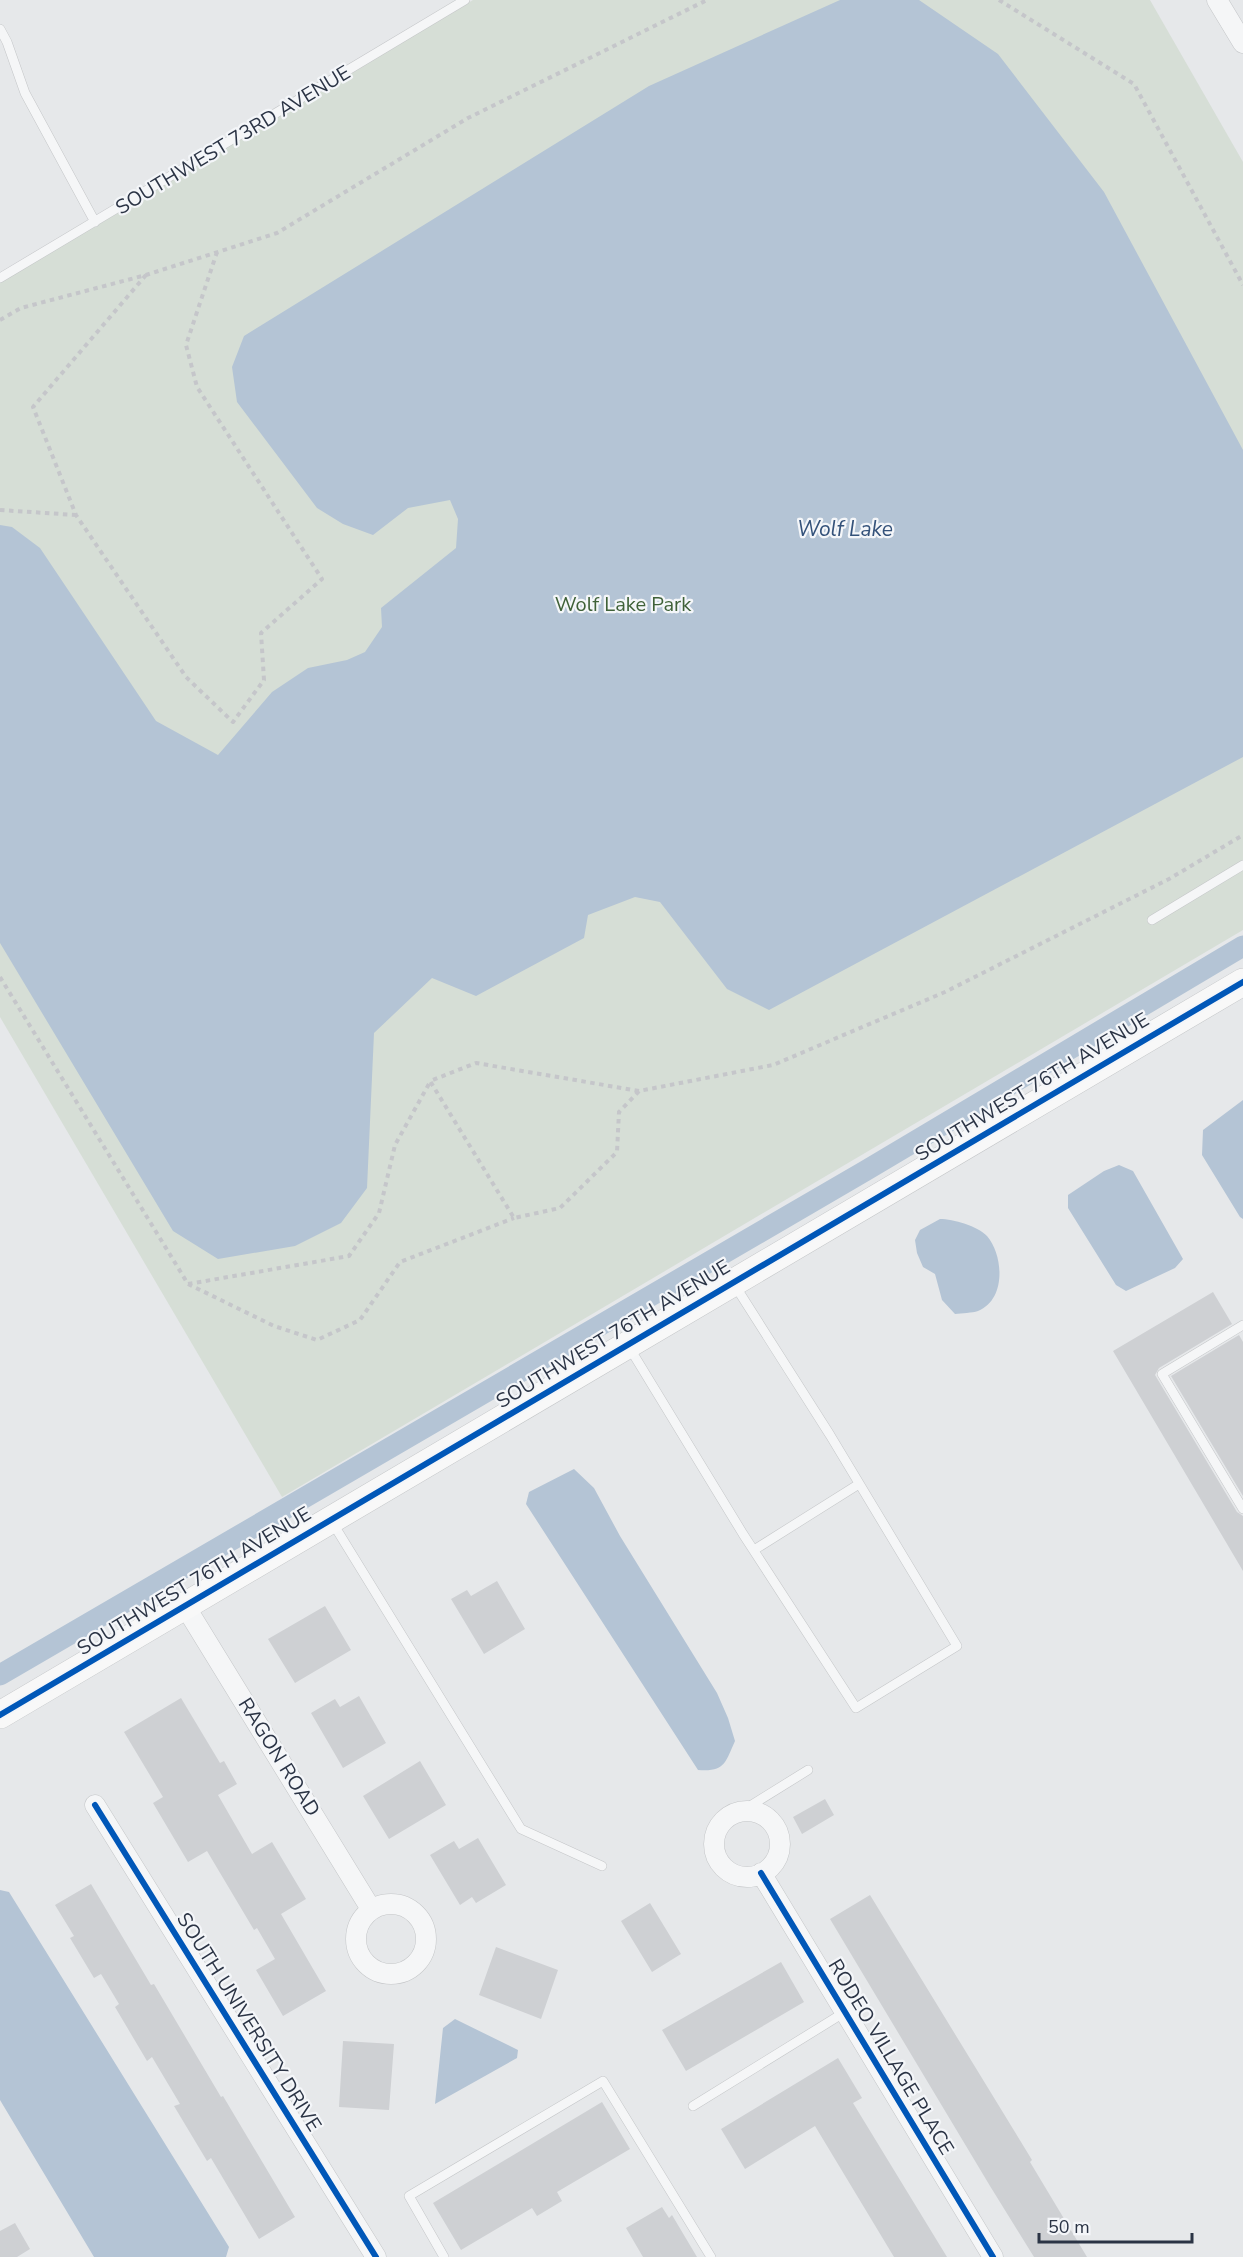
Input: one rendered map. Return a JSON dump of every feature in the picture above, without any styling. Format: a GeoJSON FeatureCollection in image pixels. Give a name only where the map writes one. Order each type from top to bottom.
{"type":"FeatureCollection","features":[{"type":"Feature","properties":{"kind":"street"},"geometry":{"type":"LineString","coordinates":[[1218,0],[1243,43]]}},
{"type":"Feature","properties":{"kind":"street","name":"SOUTHWEST 76TH AVENUE"},"geometry":{"type":"LineString","coordinates":[[0,1715],[1243,982]]}},
{"type":"Feature","properties":{"kind":"street","name":"RAGON ROAD"},"geometry":{"type":"LineString","coordinates":[[185,1606],[371,1909]]}},
{"type":"Feature","properties":{"kind":"street","name":"SOUTH UNIVERSITY DRIVE"},"geometry":{"type":"LineString","coordinates":[[95,1805],[376,2257]]}},
{"type":"Feature","properties":{"kind":"street"},"geometry":{"type":"LineString","coordinates":[[742,1811],[753,1811],[763,1815],[776,1829],[779,1839],[776,1859],[770,1867],[751,1876],[739,1876],[729,1871],[720,1863],[715,1853],[716,1831],[722,1821],[731,1814],[742,1811]]}},
{"type":"Feature","properties":{"kind":"street","name":"RODEO VILLAGE PLACE"},"geometry":{"type":"LineString","coordinates":[[761,1873],[993,2257]]}},
{"type":"Feature","properties":{"kind":"lane","name":"SOUTHWEST 73RD AVENUE"},"geometry":{"type":"LineString","coordinates":[[0,278],[465,0]]}},
{"type":"Feature","properties":{"kind":"lane"},"geometry":{"type":"LineString","coordinates":[[0,29],[25,93],[95,222]]}},
{"type":"Feature","properties":{"kind":"lane"},"geometry":{"type":"LineString","coordinates":[[1152,920],[1243,865]]}},
{"type":"Feature","properties":{"kind":"lane"},"geometry":{"type":"LineString","coordinates":[[628,1344],[754,1550],[856,1708],[957,1646],[860,1484],[733,1282]]}},
{"type":"Feature","properties":{"kind":"lane"},"geometry":{"type":"LineString","coordinates":[[1243,1325],[1162,1374],[1243,1509]]}},
{"type":"Feature","properties":{"kind":"lane"},"geometry":{"type":"LineString","coordinates":[[754,1550],[860,1484]]}},
{"type":"Feature","properties":{"kind":"lane"},"geometry":{"type":"LineString","coordinates":[[331,1520],[522,1829],[602,1866]]}},
{"type":"Feature","properties":{"kind":"lane"},"geometry":{"type":"LineString","coordinates":[[742,1811],[808,1770]]}},
{"type":"Feature","properties":{"kind":"lane"},"geometry":{"type":"LineString","coordinates":[[693,2106],[845,2012]]}},
{"type":"Feature","properties":{"kind":"lane"},"geometry":{"type":"LineString","coordinates":[[444,2257],[408,2196],[603,2081],[711,2257]]}},
{"type":"Feature","properties":{"kind":"path"},"geometry":{"type":"LineString","coordinates":[[0,320],[21,308],[146,275],[277,233],[468,118],[706,0]]}},
{"type":"Feature","properties":{"kind":"path"},"geometry":{"type":"LineString","coordinates":[[999,0],[1134,84],[1243,285]]}},
{"type":"Feature","properties":{"kind":"path"},"geometry":{"type":"LineString","coordinates":[[146,275],[33,407],[76,515],[186,677],[233,722],[264,680],[261,633],[322,579],[196,387],[186,345],[217,252]]}},
{"type":"Feature","properties":{"kind":"path"},"geometry":{"type":"LineString","coordinates":[[0,510],[76,515]]}},
{"type":"Feature","properties":{"kind":"path"},"geometry":{"type":"LineString","coordinates":[[188,1284],[349,1256],[380,1213],[395,1145],[430,1081],[476,1063],[639,1091],[773,1065],[945,992],[1169,879],[1243,835]]}},
{"type":"Feature","properties":{"kind":"path"},"geometry":{"type":"LineString","coordinates":[[0,977],[188,1284],[274,1326],[317,1340],[360,1320],[400,1262],[514,1218],[560,1208],[616,1152],[620,1112],[639,1091]]}},
{"type":"Feature","properties":{"kind":"path"},"geometry":{"type":"LineString","coordinates":[[430,1081],[514,1218]]}},
{"type":"Feature","properties":{"kind":"green space","name":"Wolf Lake"},"geometry":{"type":"Polygon","coordinates":[[[473,0],[1150,0],[1243,162],[1243,930],[282,1497],[0,1017],[0,279],[473,0]]]}},
{"type":"Feature","properties":{"kind":"water","name":"Wolf Lake"},"geometry":{"type":"Polygon","coordinates":[[[840,0],[919,0],[998,54],[1104,192],[1243,450],[1243,757],[769,1010],[727,989],[660,902],[635,897],[588,915],[584,938],[476,996],[432,978],[374,1033],[367,1188],[341,1223],[295,1246],[218,1259],[173,1231],[0,943],[0,525],[12,527],[40,548],[156,721],[218,755],[272,692],[308,668],[347,660],[365,652],[382,627],[381,608],[456,548],[458,519],[450,500],[408,508],[373,535],[343,524],[317,508],[237,402],[232,367],[244,336],[649,86],[840,0]]]}},
{"type":"Feature","properties":{"kind":"water"},"geometry":{"type":"Polygon","coordinates":[[[1243,1100],[1243,1219],[1202,1155],[1203,1130],[1243,1100]]]}},
{"type":"Feature","properties":{"kind":"water"},"geometry":{"type":"Polygon","coordinates":[[[1119,1165],[1133,1171],[1183,1259],[1175,1268],[1126,1291],[1116,1285],[1068,1208],[1068,1195],[1104,1171],[1119,1165]]]}},
{"type":"Feature","properties":{"kind":"water"},"geometry":{"type":"Polygon","coordinates":[[[940,1219],[972,1226],[983,1232],[993,1245],[999,1266],[998,1288],[994,1297],[978,1311],[955,1314],[942,1300],[935,1274],[923,1267],[917,1253],[915,1240],[920,1230],[940,1219]]]}},
{"type":"Feature","properties":{"kind":"water"},"geometry":{"type":"Polygon","coordinates":[[[574,1469],[594,1488],[620,1536],[717,1693],[735,1741],[726,1760],[719,1768],[698,1770],[526,1504],[529,1492],[574,1469]]]}},
{"type":"Feature","properties":{"kind":"water"},"geometry":{"type":"Polygon","coordinates":[[[0,1890],[9,1892],[229,2247],[226,2257],[94,2257],[0,2100],[0,1890]]]}},
{"type":"Feature","properties":{"kind":"water"},"geometry":{"type":"Polygon","coordinates":[[[455,2019],[518,2050],[517,2058],[435,2104],[443,2028],[455,2019]]]}},
{"type":"Feature","properties":{"kind":"building"},"geometry":{"type":"Polygon","coordinates":[[[1213,1292],[1232,1324],[1159,1368],[1155,1375],[1237,1512],[1243,1516],[1243,1571],[1113,1351],[1213,1292]]]}},
{"type":"Feature","properties":{"kind":"building"},"geometry":{"type":"Polygon","coordinates":[[[1239,1335],[1243,1342],[1243,1496],[1171,1376],[1239,1335]]]}},
{"type":"Feature","properties":{"kind":"building"},"geometry":{"type":"Polygon","coordinates":[[[497,1581],[525,1629],[484,1654],[451,1599],[467,1590],[471,1596],[497,1581]]]}},
{"type":"Feature","properties":{"kind":"building"},"geometry":{"type":"Polygon","coordinates":[[[325,1606],[351,1650],[295,1683],[268,1639],[325,1606]]]}},
{"type":"Feature","properties":{"kind":"building"},"geometry":{"type":"Polygon","coordinates":[[[359,1696],[386,1743],[343,1768],[311,1713],[335,1699],[340,1707],[359,1696]]]}},
{"type":"Feature","properties":{"kind":"building"},"geometry":{"type":"Polygon","coordinates":[[[181,1698],[220,1763],[224,1761],[237,1784],[218,1795],[252,1854],[272,1842],[306,1899],[281,1914],[326,1991],[283,2016],[256,1970],[275,1959],[257,1928],[254,1930],[207,1851],[188,1862],[153,1803],[163,1797],[124,1732],[181,1698]]]}},
{"type":"Feature","properties":{"kind":"building"},"geometry":{"type":"Polygon","coordinates":[[[420,1761],[446,1805],[389,1839],[363,1796],[420,1761]]]}},
{"type":"Feature","properties":{"kind":"building"},"geometry":{"type":"Polygon","coordinates":[[[825,1799],[834,1815],[802,1834],[793,1817],[825,1799]]]}},
{"type":"Feature","properties":{"kind":"building"},"geometry":{"type":"Polygon","coordinates":[[[478,1838],[506,1885],[476,1903],[472,1897],[460,1905],[430,1855],[454,1841],[459,1849],[478,1838]]]}},
{"type":"Feature","properties":{"kind":"building"},"geometry":{"type":"Polygon","coordinates":[[[91,1884],[151,1985],[154,1984],[221,2097],[223,2096],[295,2217],[259,2239],[211,2158],[207,2161],[174,2106],[180,2104],[152,2057],[147,2061],[115,2007],[119,2004],[101,1974],[94,1978],[70,1938],[74,1936],[55,1905],[91,1884]]]}},
{"type":"Feature","properties":{"kind":"building"},"geometry":{"type":"Polygon","coordinates":[[[870,1895],[1032,2160],[1030,2162],[1087,2257],[1034,2257],[990,2186],[830,1919],[870,1895]]]}},
{"type":"Feature","properties":{"kind":"building"},"geometry":{"type":"Polygon","coordinates":[[[650,1903],[681,1954],[652,1972],[621,1921],[650,1903]]]}},
{"type":"Feature","properties":{"kind":"building"},"geometry":{"type":"Polygon","coordinates":[[[496,1947],[558,1970],[541,2019],[479,1995],[496,1947]]]}},
{"type":"Feature","properties":{"kind":"building"},"geometry":{"type":"Polygon","coordinates":[[[781,1962],[804,2002],[686,2071],[662,2030],[781,1962]]]}},
{"type":"Feature","properties":{"kind":"building"},"geometry":{"type":"Polygon","coordinates":[[[343,2041],[394,2044],[389,2110],[339,2107],[343,2041]]]}},
{"type":"Feature","properties":{"kind":"building"},"geometry":{"type":"Polygon","coordinates":[[[838,2058],[862,2098],[853,2103],[947,2257],[894,2257],[815,2126],[745,2169],[721,2129],[838,2058]]]}},
{"type":"Feature","properties":{"kind":"building"},"geometry":{"type":"Polygon","coordinates":[[[602,2102],[630,2149],[557,2192],[562,2201],[537,2216],[532,2208],[461,2250],[433,2203],[602,2102]]]}},
{"type":"Feature","properties":{"kind":"building"},"geometry":{"type":"Polygon","coordinates":[[[662,2207],[669,2218],[672,2215],[697,2257],[643,2257],[626,2228],[662,2207]]]}},
{"type":"Feature","properties":{"kind":"building"},"geometry":{"type":"Polygon","coordinates":[[[15,2223],[30,2249],[17,2257],[0,2257],[0,2231],[15,2223]]]}},
{"type":"Feature","properties":{"kind":"waterway"},"geometry":{"type":"LineString","coordinates":[[0,1675],[865,1171],[1243,946]]}},
{"type":"Feature","properties":{"kind":"cycle path"},"geometry":{"type":"LineString","coordinates":[[0,1715],[1243,982]]}},
{"type":"Feature","properties":{"kind":"cycle path"},"geometry":{"type":"LineString","coordinates":[[95,1805],[376,2257]]}},
{"type":"Feature","properties":{"kind":"cycle path"},"geometry":{"type":"LineString","coordinates":[[761,1873],[993,2257]]}},
{"type":"Feature","properties":{"kind":"park label","name":"Wolf Lake Park"},"geometry":{"type":"Point","coordinates":[623,604]}}]}
